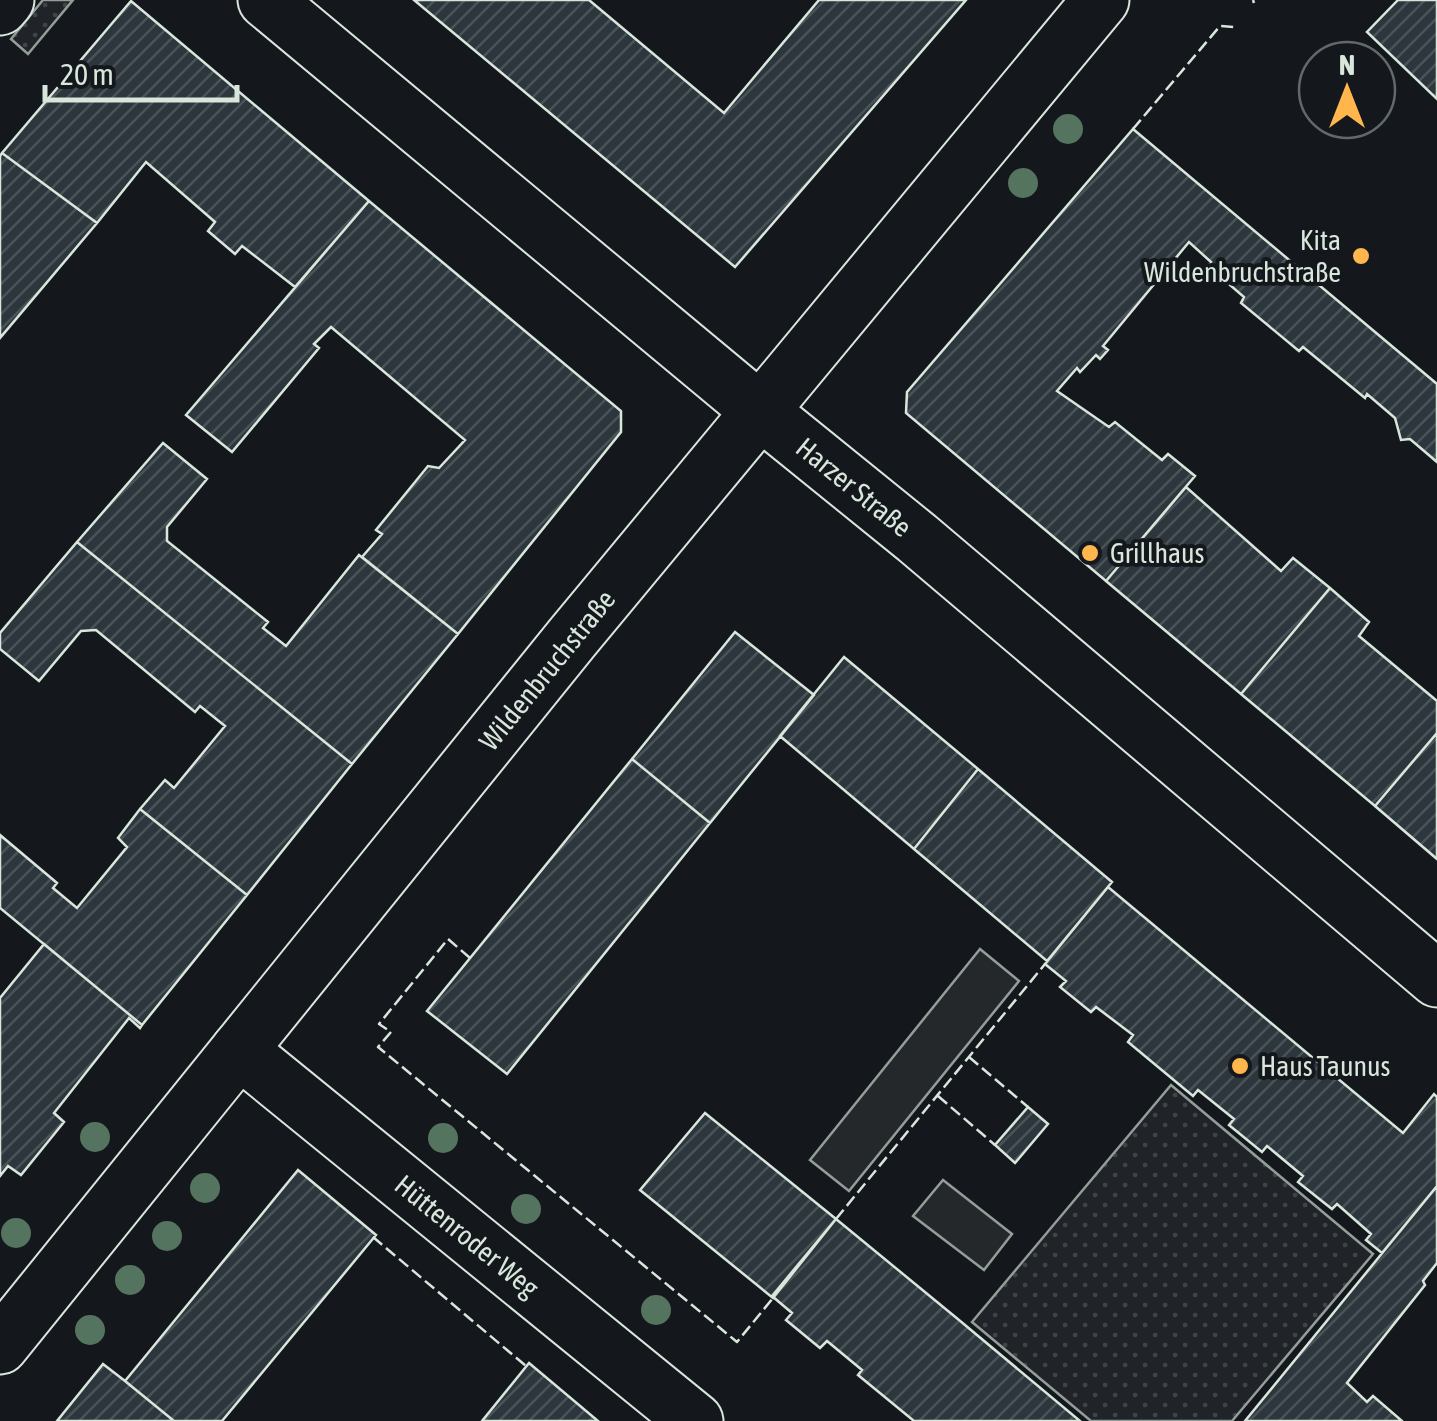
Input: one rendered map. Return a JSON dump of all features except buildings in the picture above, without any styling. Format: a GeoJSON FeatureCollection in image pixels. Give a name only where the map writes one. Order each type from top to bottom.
{"type":"FeatureCollection","features":[{"type":"Feature","properties":{"kind":"street"},"geometry":{"type":"LineString","coordinates":[[0,7],[6,0]]}},
{"type":"Feature","properties":{"kind":"street","name":"Harzer Straße"},"geometry":{"type":"LineString","coordinates":[[266,0],[930,549],[1437,979]]}},
{"type":"Feature","properties":{"kind":"street","name":"Wildenbruchstraße"},"geometry":{"type":"LineString","coordinates":[[0,1346],[759,410],[1102,0]]}},
{"type":"Feature","properties":{"kind":"street","name":"Hüttenroder Weg"},"geometry":{"type":"LineString","coordinates":[[239,1050],[694,1421]]}},
{"type":"Feature","properties":{"kind":"shaded area"},"geometry":{"type":"Polygon","coordinates":[[[43,0],[73,0],[28,54],[11,39],[43,0]]]}},
{"type":"Feature","properties":{"kind":"shaded area"},"geometry":{"type":"Polygon","coordinates":[[[980,949],[1019,981],[849,1191],[810,1160],[980,949]]]}},
{"type":"Feature","properties":{"kind":"shaded area"},"geometry":{"type":"Polygon","coordinates":[[[1171,1085],[1373,1254],[1232,1421],[1091,1421],[972,1322],[1171,1085]]]}},
{"type":"Feature","properties":{"kind":"shaded area"},"geometry":{"type":"Polygon","coordinates":[[[943,1180],[1012,1234],[984,1270],[913,1216],[943,1180]]]}},
{"type":"Feature","properties":{"kind":"fence"},"geometry":{"type":"LineString","coordinates":[[1133,129],[1220,26],[1234,27]]}},
{"type":"Feature","properties":{"kind":"fence"},"geometry":{"type":"LineString","coordinates":[[470,958],[448,939],[379,1024],[391,1032],[378,1047],[737,1342],[773,1298]]}},
{"type":"Feature","properties":{"kind":"fence"},"geometry":{"type":"LineString","coordinates":[[836,1219],[1045,964]]}},
{"type":"Feature","properties":{"kind":"fence"},"geometry":{"type":"LineString","coordinates":[[969,1057],[1028,1107]]}},
{"type":"Feature","properties":{"kind":"fence"},"geometry":{"type":"LineString","coordinates":[[938,1096],[995,1145]]}},
{"type":"Feature","properties":{"kind":"fence"},"geometry":{"type":"LineString","coordinates":[[373,1237],[526,1366]]}},
{"type":"Feature","properties":{"kind":"place","name":"Kita Wildenbruchstraße"},"geometry":{"type":"Point","coordinates":[1361,256]}},
{"type":"Feature","properties":{"kind":"place","name":"Grillhaus"},"geometry":{"type":"Point","coordinates":[1090,553]}},
{"type":"Feature","properties":{"kind":"place","name":"Haus Taunus"},"geometry":{"type":"Point","coordinates":[1240,1066]}}]}
